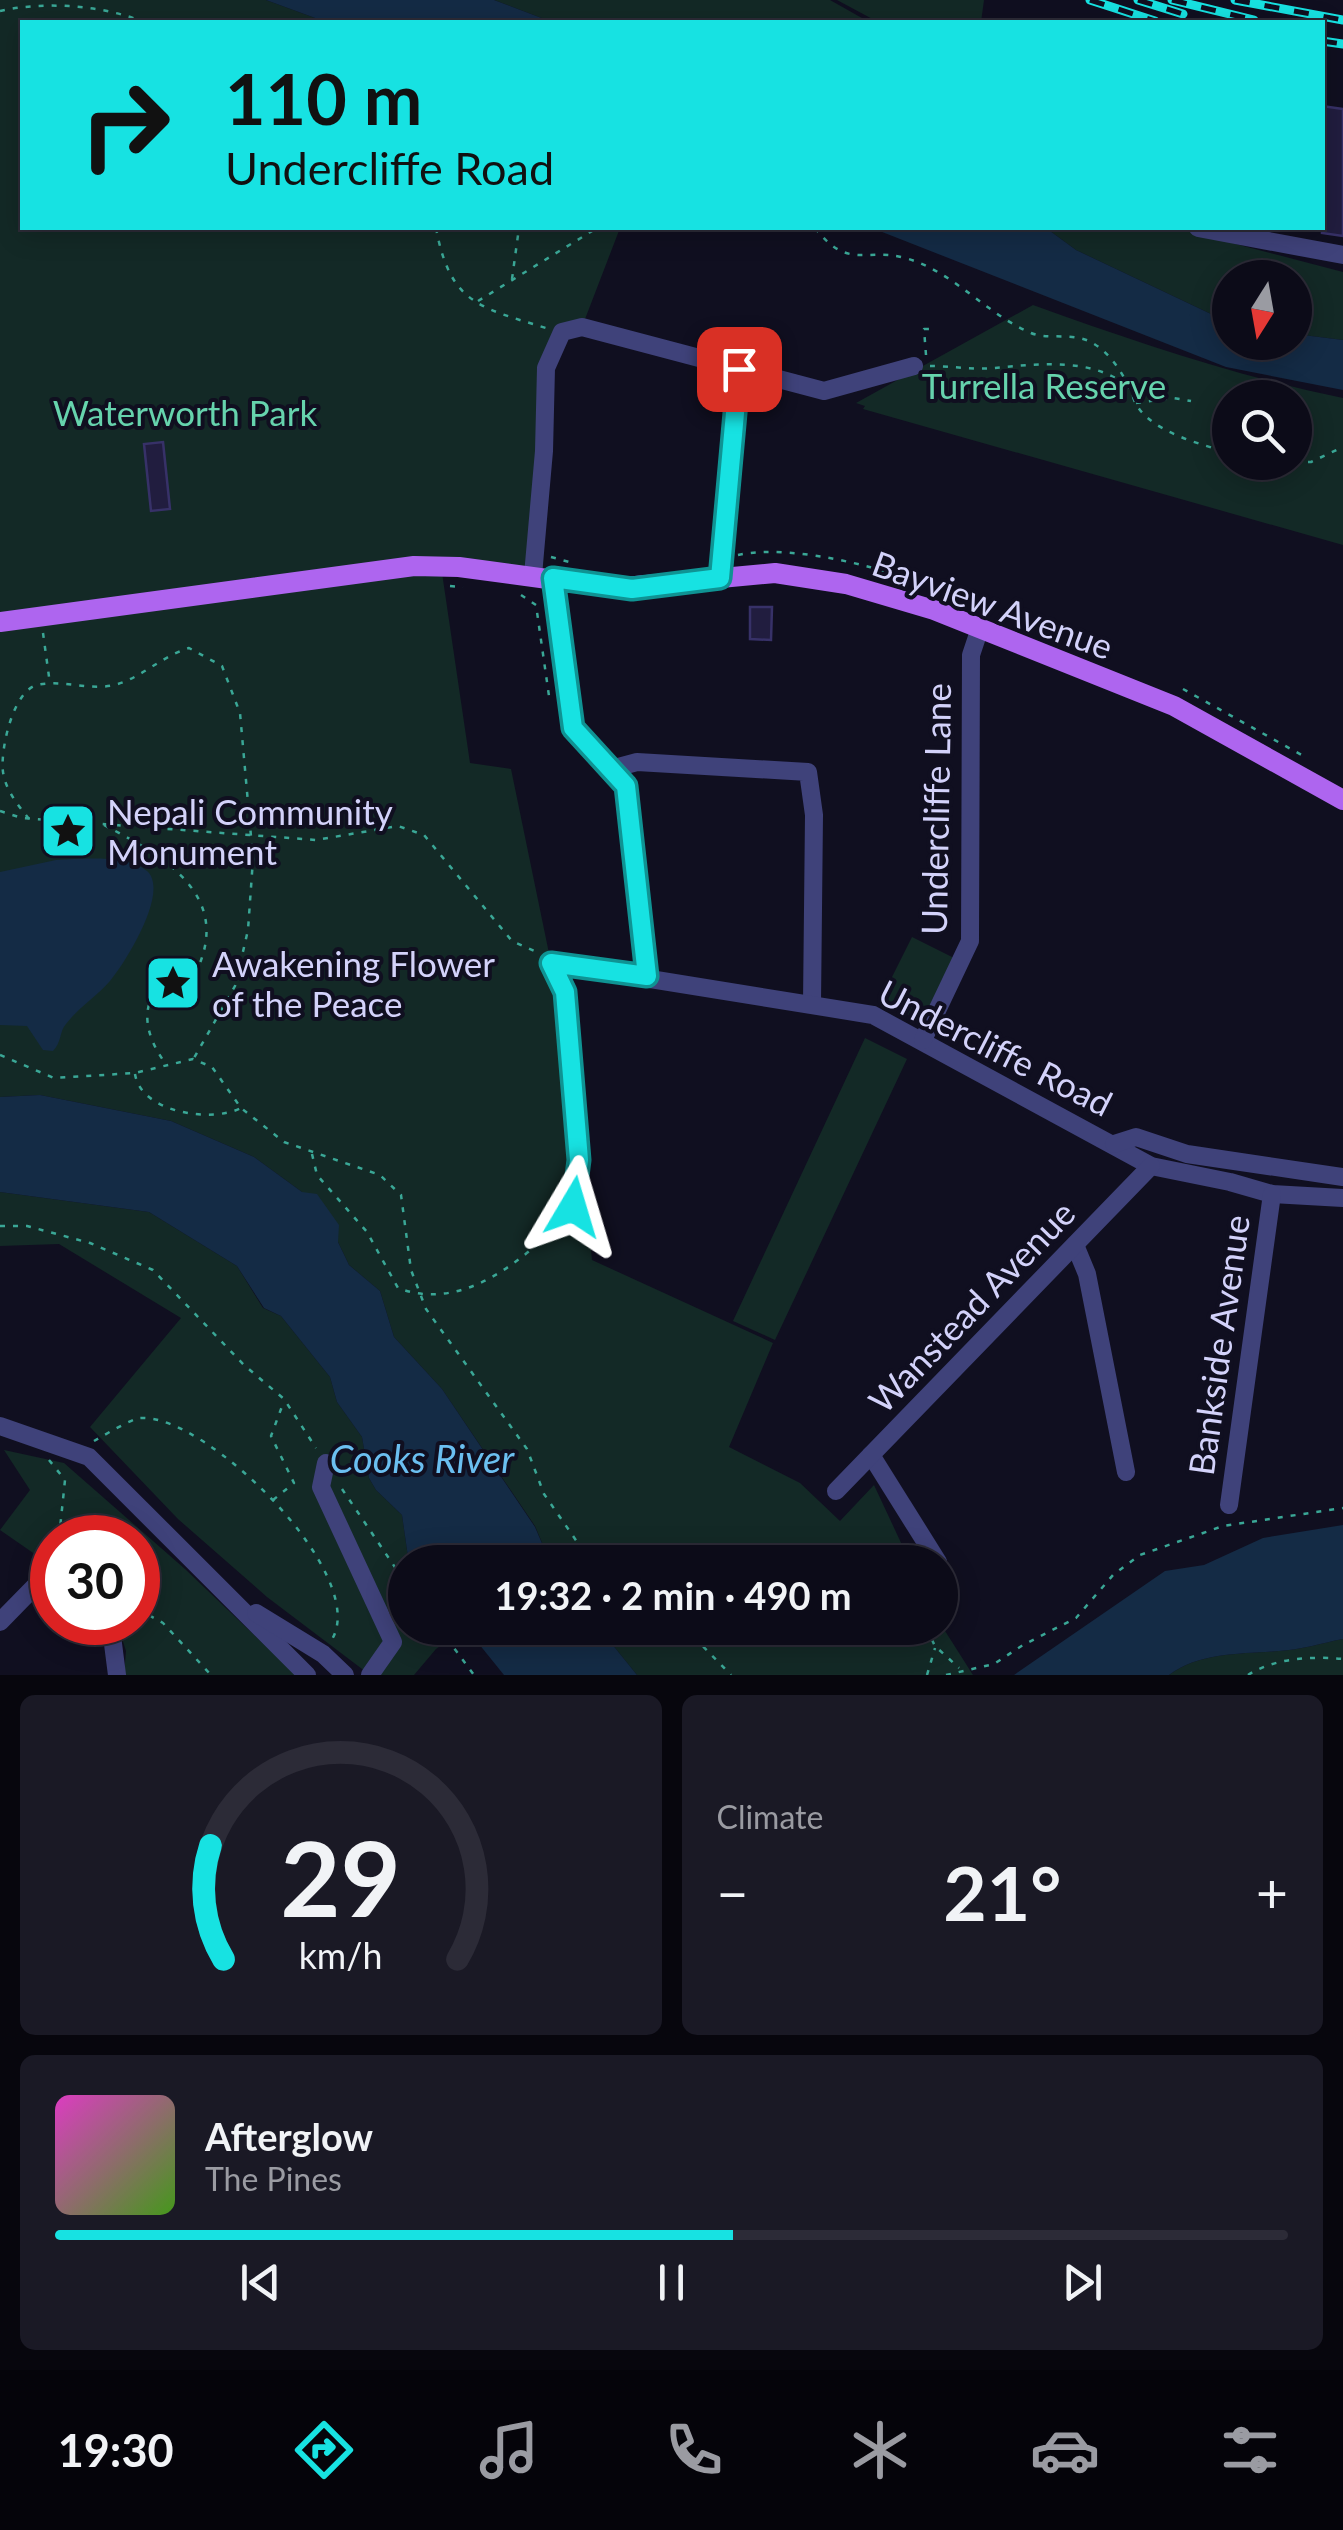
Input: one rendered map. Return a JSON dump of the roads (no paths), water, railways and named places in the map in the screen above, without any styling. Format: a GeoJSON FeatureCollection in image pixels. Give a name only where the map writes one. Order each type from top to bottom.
{"type":"FeatureCollection","features":[{"type":"Feature","properties":{"kind":"main road","name":"Bayview Avenue"},"geometry":{"type":"LineString","coordinates":[[0,622],[414,566],[632,589],[774,573],[846,584],[934,610],[1174,706],[1343,800]]}},
{"type":"Feature","properties":{"kind":"street"},"geometry":{"type":"LineString","coordinates":[[1208,230],[1343,256]]}},
{"type":"Feature","properties":{"kind":"street"},"geometry":{"type":"LineString","coordinates":[[647,976],[626,786],[573,728],[543,577],[546,368],[562,332],[582,328],[824,391],[920,361]]}},
{"type":"Feature","properties":{"kind":"street"},"geometry":{"type":"LineString","coordinates":[[720,578],[739,369]]}},
{"type":"Feature","properties":{"kind":"street","name":"Undercliffe Lane"},"geometry":{"type":"LineString","coordinates":[[923,1040],[970,941],[971,655],[979,631]]}},
{"type":"Feature","properties":{"kind":"street"},"geometry":{"type":"LineString","coordinates":[[611,769],[637,762],[808,772],[814,815],[812,1004]]}},
{"type":"Feature","properties":{"kind":"street","name":"Undercliffe Road"},"geometry":{"type":"LineString","coordinates":[[573,1207],[579,1160],[565,992],[551,963],[874,1015],[1151,1166],[1272,1194],[1343,1198]]}},
{"type":"Feature","properties":{"kind":"street","name":"Undercliffe Road"},"geometry":{"type":"LineString","coordinates":[[1114,1144],[1136,1137],[1187,1154],[1343,1177]]}},
{"type":"Feature","properties":{"kind":"street","name":"Wanstead Avenue"},"geometry":{"type":"LineString","coordinates":[[836,1491],[1151,1166]]}},
{"type":"Feature","properties":{"kind":"street","name":"Bankside Avenue"},"geometry":{"type":"LineString","coordinates":[[1230,1505],[1272,1194]]}},
{"type":"Feature","properties":{"kind":"street"},"geometry":{"type":"LineString","coordinates":[[1076,1245],[1087,1274],[1126,1472]]}},
{"type":"Feature","properties":{"kind":"street"},"geometry":{"type":"LineString","coordinates":[[0,1426],[89,1458],[302,1671],[317,1650]]}},
{"type":"Feature","properties":{"kind":"street"},"geometry":{"type":"LineString","coordinates":[[871,1455],[927,1545]]}},
{"type":"Feature","properties":{"kind":"street"},"geometry":{"type":"LineString","coordinates":[[326,1463],[322,1487],[393,1642],[370,1675]]}},
{"type":"Feature","properties":{"kind":"street"},"geometry":{"type":"LineString","coordinates":[[0,1622],[30,1590]]}},
{"type":"Feature","properties":{"kind":"street"},"geometry":{"type":"LineString","coordinates":[[234,1600],[317,1650],[346,1675]]}},
{"type":"Feature","properties":{"kind":"street"},"geometry":{"type":"LineString","coordinates":[[113,1645],[117,1675]]}},
{"type":"Feature","properties":{"kind":"water"},"geometry":{"type":"Polygon","coordinates":[[[266,0],[494,0],[547,20],[321,20],[266,0]]]}},
{"type":"Feature","properties":{"kind":"water"},"geometry":{"type":"Polygon","coordinates":[[[877,230],[1049,230],[1076,250],[1212,314],[1212,360],[1312,360],[1312,336],[1343,340],[1343,390],[1312,384],[1312,380],[1226,367],[877,230]]]}},
{"type":"Feature","properties":{"kind":"water"},"geometry":{"type":"Polygon","coordinates":[[[56,860],[127,862],[147,871],[153,881],[153,894],[150,910],[126,959],[110,981],[66,1024],[53,1051],[43,1050],[27,1026],[0,1025],[0,872],[56,860]]]}},
{"type":"Feature","properties":{"kind":"water","name":"Cooks River"},"geometry":{"type":"Polygon","coordinates":[[[40,1095],[171,1121],[254,1157],[302,1192],[317,1194],[339,1225],[338,1242],[349,1265],[380,1291],[394,1337],[442,1389],[535,1527],[543,1545],[406,1545],[402,1515],[369,1478],[362,1437],[337,1402],[330,1377],[281,1316],[264,1308],[237,1266],[149,1212],[0,1192],[0,1097],[40,1095]]]}},
{"type":"Feature","properties":{"kind":"water"},"geometry":{"type":"Polygon","coordinates":[[[1343,1525],[1343,1639],[1295,1649],[1207,1658],[1169,1675],[1014,1675],[1165,1571],[1204,1565],[1263,1538],[1343,1525]]]}},
{"type":"Feature","properties":{"kind":"water"},"geometry":{"type":"Polygon","coordinates":[[[480,1645],[613,1645],[637,1675],[504,1675],[480,1645]]]}},
{"type":"Feature","properties":{"kind":"railway"},"geometry":{"type":"LineString","coordinates":[[1090,0],[1152,20]]}},
{"type":"Feature","properties":{"kind":"railway"},"geometry":{"type":"LineString","coordinates":[[1138,0],[1183,14]]}},
{"type":"Feature","properties":{"kind":"railway"},"geometry":{"type":"LineString","coordinates":[[1172,0],[1254,20]]}},
{"type":"Feature","properties":{"kind":"railway"},"geometry":{"type":"LineString","coordinates":[[1235,0],[1343,20]]}},
{"type":"Feature","properties":{"kind":"railway"},"geometry":{"type":"LineString","coordinates":[[1325,41],[1343,44]]}},
{"type":"Feature","properties":{"kind":"place","name":"Nepali Community Monument"},"geometry":{"type":"Point","coordinates":[68,831]}},
{"type":"Feature","properties":{"kind":"place","name":"Awakening Flower of the Peace"},"geometry":{"type":"Point","coordinates":[173,983]}},
{"type":"Feature","properties":{"kind":"park label","name":"Turrella Reserve"},"geometry":{"type":"Point","coordinates":[1044,385]}},
{"type":"Feature","properties":{"kind":"park label","name":"Waterworth Park"},"geometry":{"type":"Point","coordinates":[185,412]}}]}
